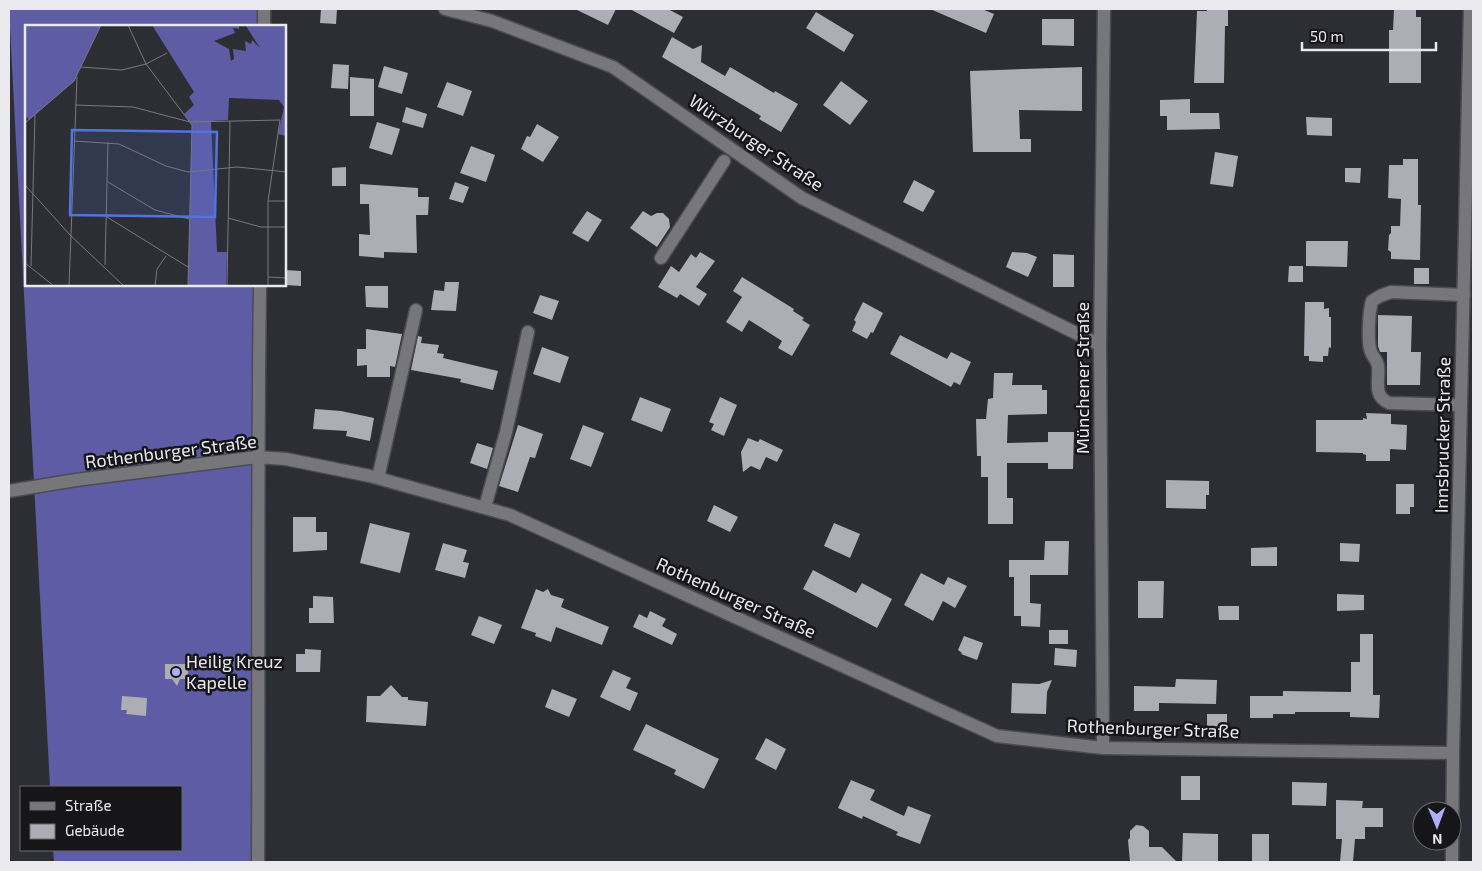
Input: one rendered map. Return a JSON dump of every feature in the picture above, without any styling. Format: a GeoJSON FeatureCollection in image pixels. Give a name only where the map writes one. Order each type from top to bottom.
{"type":"FeatureCollection","features":[{"type":"Feature","properties":{"kind":"street"},"geometry":{"type":"LineString","coordinates":[[264,9],[264,25]]}},
{"type":"Feature","properties":{"kind":"street","name":"Würzburger Straße"},"geometry":{"type":"LineString","coordinates":[[445,9],[492,21],[613,67],[802,198],[1100,345]]}},
{"type":"Feature","properties":{"kind":"street","name":"Münchener Straße"},"geometry":{"type":"LineString","coordinates":[[1104,9],[1100,345],[1104,748]]}},
{"type":"Feature","properties":{"kind":"street","name":"Innsbrucker Straße"},"geometry":{"type":"LineString","coordinates":[[1452,862],[1470,9]]}},
{"type":"Feature","properties":{"kind":"street"},"geometry":{"type":"LineString","coordinates":[[661,258],[724,161]]}},
{"type":"Feature","properties":{"kind":"street"},"geometry":{"type":"LineString","coordinates":[[258,862],[259,586],[257,457],[260,286]]}},
{"type":"Feature","properties":{"kind":"street"},"geometry":{"type":"LineString","coordinates":[[1461,405],[1389,403],[1382,400],[1378,394],[1378,363],[1370,351],[1369,311],[1372,301],[1391,292],[1464,296]]}},
{"type":"Feature","properties":{"kind":"street"},"geometry":{"type":"LineString","coordinates":[[378,478],[416,310]]}},
{"type":"Feature","properties":{"kind":"street"},"geometry":{"type":"LineString","coordinates":[[485,507],[506,432],[528,332]]}},
{"type":"Feature","properties":{"kind":"street","name":"Rothenburger Straße"},"geometry":{"type":"LineString","coordinates":[[9,491],[76,480],[257,457],[286,459],[378,478],[510,515],[997,736],[1104,748],[1453,753]]}},
{"type":"Feature","properties":{"kind":"shaded area"},"geometry":{"type":"Polygon","coordinates":[[[9,9],[266,9],[266,25],[25,25],[25,286],[263,286],[258,862],[54,862],[53,851],[182,851],[182,786],[50,786],[9,9]]]}},
{"type":"Feature","properties":{"kind":"building"},"geometry":{"type":"Polygon","coordinates":[[[321,9],[337,9],[336,24],[320,23],[321,9]]]}},
{"type":"Feature","properties":{"kind":"building"},"geometry":{"type":"Polygon","coordinates":[[[575,9],[616,9],[608,25],[575,9]]]}},
{"type":"Feature","properties":{"kind":"building"},"geometry":{"type":"Polygon","coordinates":[[[630,9],[668,9],[683,17],[674,33],[630,9]]]}},
{"type":"Feature","properties":{"kind":"building"},"geometry":{"type":"Polygon","coordinates":[[[930,9],[982,9],[994,14],[986,33],[930,9]]]}},
{"type":"Feature","properties":{"kind":"building"},"geometry":{"type":"Polygon","coordinates":[[[1207,9],[1228,9],[1228,26],[1225,26],[1224,83],[1194,83],[1197,11],[1207,11],[1207,9]]]}},
{"type":"Feature","properties":{"kind":"building"},"geometry":{"type":"Polygon","coordinates":[[[1394,9],[1416,9],[1416,17],[1421,17],[1421,83],[1389,83],[1389,30],[1393,30],[1394,9]]]}},
{"type":"Feature","properties":{"kind":"building"},"geometry":{"type":"Polygon","coordinates":[[[816,12],[854,35],[844,52],[806,28],[816,12]]]}},
{"type":"Feature","properties":{"kind":"building"},"geometry":{"type":"Polygon","coordinates":[[[1042,19],[1074,19],[1074,46],[1042,45],[1042,19]]]}},
{"type":"Feature","properties":{"kind":"building"},"geometry":{"type":"Polygon","coordinates":[[[672,37],[693,49],[702,45],[701,62],[725,76],[730,67],[774,93],[775,91],[798,104],[781,132],[759,119],[761,116],[662,57],[672,37]]]}},
{"type":"Feature","properties":{"kind":"building"},"geometry":{"type":"Polygon","coordinates":[[[333,64],[349,65],[348,89],[331,88],[333,64]]]}},
{"type":"Feature","properties":{"kind":"building"},"geometry":{"type":"Polygon","coordinates":[[[384,66],[408,73],[402,94],[378,87],[384,66]]]}},
{"type":"Feature","properties":{"kind":"building"},"geometry":{"type":"Polygon","coordinates":[[[1082,67],[1082,111],[1019,110],[1020,139],[1031,139],[1031,152],[973,152],[970,71],[1082,67]]]}},
{"type":"Feature","properties":{"kind":"building"},"geometry":{"type":"Polygon","coordinates":[[[350,77],[374,79],[374,116],[350,116],[350,77]]]}},
{"type":"Feature","properties":{"kind":"building"},"geometry":{"type":"Polygon","coordinates":[[[841,81],[868,101],[850,125],[823,105],[841,81]]]}},
{"type":"Feature","properties":{"kind":"building"},"geometry":{"type":"Polygon","coordinates":[[[447,82],[472,91],[463,116],[437,107],[447,82]]]}},
{"type":"Feature","properties":{"kind":"building"},"geometry":{"type":"Polygon","coordinates":[[[1190,99],[1190,113],[1219,113],[1220,129],[1167,130],[1167,116],[1160,116],[1160,100],[1190,99]]]}},
{"type":"Feature","properties":{"kind":"building"},"geometry":{"type":"Polygon","coordinates":[[[406,107],[427,114],[423,128],[402,122],[406,107]]]}},
{"type":"Feature","properties":{"kind":"building"},"geometry":{"type":"Polygon","coordinates":[[[1306,117],[1332,118],[1332,136],[1307,135],[1306,117]]]}},
{"type":"Feature","properties":{"kind":"building"},"geometry":{"type":"Polygon","coordinates":[[[377,122],[400,129],[392,155],[369,148],[377,122]]]}},
{"type":"Feature","properties":{"kind":"building"},"geometry":{"type":"Polygon","coordinates":[[[537,124],[559,137],[543,162],[521,149],[527,136],[530,137],[537,124]]]}},
{"type":"Feature","properties":{"kind":"building"},"geometry":{"type":"Polygon","coordinates":[[[471,146],[495,155],[486,182],[460,173],[471,146]]]}},
{"type":"Feature","properties":{"kind":"building"},"geometry":{"type":"Polygon","coordinates":[[[1215,152],[1238,156],[1233,187],[1210,184],[1215,152]]]}},
{"type":"Feature","properties":{"kind":"building"},"geometry":{"type":"Polygon","coordinates":[[[1403,159],[1418,159],[1418,205],[1421,205],[1420,260],[1391,259],[1391,252],[1388,250],[1391,226],[1400,226],[1401,199],[1388,198],[1389,165],[1403,165],[1403,159]]]}},
{"type":"Feature","properties":{"kind":"building"},"geometry":{"type":"Polygon","coordinates":[[[346,167],[346,186],[332,186],[332,168],[346,167]]]}},
{"type":"Feature","properties":{"kind":"building"},"geometry":{"type":"Polygon","coordinates":[[[1345,168],[1361,168],[1360,183],[1345,182],[1345,168]]]}},
{"type":"Feature","properties":{"kind":"building"},"geometry":{"type":"Polygon","coordinates":[[[914,180],[935,191],[923,212],[903,202],[914,180]]]}},
{"type":"Feature","properties":{"kind":"building"},"geometry":{"type":"Polygon","coordinates":[[[455,182],[469,187],[463,203],[449,199],[455,182]]]}},
{"type":"Feature","properties":{"kind":"building"},"geometry":{"type":"Polygon","coordinates":[[[360,184],[418,188],[418,197],[429,197],[428,215],[416,215],[417,253],[384,252],[384,258],[359,256],[359,234],[370,235],[369,204],[360,204],[360,184]]]}},
{"type":"Feature","properties":{"kind":"building"},"geometry":{"type":"Polygon","coordinates":[[[587,211],[602,220],[588,242],[572,233],[587,211]]]}},
{"type":"Feature","properties":{"kind":"building"},"geometry":{"type":"Polygon","coordinates":[[[643,211],[651,216],[663,213],[669,219],[670,227],[657,247],[630,228],[643,211]]]}},
{"type":"Feature","properties":{"kind":"building"},"geometry":{"type":"Polygon","coordinates":[[[1306,241],[1348,241],[1347,267],[1306,266],[1306,241]]]}},
{"type":"Feature","properties":{"kind":"building"},"geometry":{"type":"Polygon","coordinates":[[[700,252],[715,261],[696,287],[707,294],[699,306],[680,294],[677,298],[658,287],[671,266],[679,272],[691,254],[696,258],[700,252]]]}},
{"type":"Feature","properties":{"kind":"building"},"geometry":{"type":"Polygon","coordinates":[[[1012,252],[1027,253],[1037,257],[1028,277],[1006,267],[1012,252]]]}},
{"type":"Feature","properties":{"kind":"building"},"geometry":{"type":"Polygon","coordinates":[[[1053,254],[1074,255],[1074,287],[1053,287],[1053,254]]]}},
{"type":"Feature","properties":{"kind":"building"},"geometry":{"type":"Polygon","coordinates":[[[1289,266],[1303,266],[1303,282],[1288,282],[1289,266]]]}},
{"type":"Feature","properties":{"kind":"building"},"geometry":{"type":"Polygon","coordinates":[[[1414,268],[1429,268],[1429,284],[1414,284],[1414,268]]]}},
{"type":"Feature","properties":{"kind":"building"},"geometry":{"type":"Polygon","coordinates":[[[286,270],[301,271],[301,286],[286,285],[286,270]]]}},
{"type":"Feature","properties":{"kind":"building"},"geometry":{"type":"Polygon","coordinates":[[[742,277],[794,309],[793,311],[804,318],[802,320],[810,325],[792,356],[778,348],[782,341],[749,320],[742,332],[726,322],[742,297],[733,291],[742,277]]]}},
{"type":"Feature","properties":{"kind":"building"},"geometry":{"type":"Polygon","coordinates":[[[445,282],[459,282],[456,311],[431,310],[434,290],[444,291],[445,282]]]}},
{"type":"Feature","properties":{"kind":"building"},"geometry":{"type":"Polygon","coordinates":[[[365,286],[388,286],[388,308],[366,307],[365,286]]]}},
{"type":"Feature","properties":{"kind":"building"},"geometry":{"type":"Polygon","coordinates":[[[540,295],[559,301],[552,320],[533,313],[540,295]]]}},
{"type":"Feature","properties":{"kind":"building"},"geometry":{"type":"Polygon","coordinates":[[[863,302],[883,313],[873,333],[871,332],[867,339],[852,331],[856,322],[854,320],[863,302]]]}},
{"type":"Feature","properties":{"kind":"building"},"geometry":{"type":"Polygon","coordinates":[[[1305,302],[1324,302],[1324,309],[1329,308],[1329,317],[1331,317],[1331,348],[1329,347],[1328,356],[1323,356],[1323,362],[1309,361],[1309,356],[1304,356],[1305,302]]]}},
{"type":"Feature","properties":{"kind":"building"},"geometry":{"type":"Polygon","coordinates":[[[1378,315],[1412,316],[1411,352],[1421,352],[1420,385],[1387,385],[1387,352],[1380,352],[1378,346],[1378,315]]]}},
{"type":"Feature","properties":{"kind":"building"},"geometry":{"type":"Polygon","coordinates":[[[366,329],[402,334],[395,367],[390,366],[390,377],[367,377],[367,365],[357,366],[357,349],[366,349],[366,329]]]}},
{"type":"Feature","properties":{"kind":"building"},"geometry":{"type":"Polygon","coordinates":[[[900,335],[947,359],[951,352],[971,362],[960,385],[954,382],[951,387],[890,354],[900,335]]]}},
{"type":"Feature","properties":{"kind":"building"},"geometry":{"type":"Polygon","coordinates":[[[418,336],[422,337],[421,343],[439,345],[437,353],[444,354],[443,358],[498,371],[493,390],[460,382],[461,379],[411,370],[418,336]]]}},
{"type":"Feature","properties":{"kind":"building"},"geometry":{"type":"Polygon","coordinates":[[[542,347],[569,357],[560,383],[533,374],[542,347]]]}},
{"type":"Feature","properties":{"kind":"building"},"geometry":{"type":"Polygon","coordinates":[[[994,373],[1013,373],[1012,385],[1042,385],[1042,390],[1047,390],[1047,414],[1008,415],[1007,443],[1048,442],[1048,432],[1074,432],[1073,469],[1048,469],[1048,463],[1007,463],[1007,498],[1013,498],[1013,524],[988,524],[988,477],[981,477],[981,456],[977,456],[976,419],[986,419],[988,399],[993,398],[994,373]]]}},
{"type":"Feature","properties":{"kind":"building"},"geometry":{"type":"Polygon","coordinates":[[[640,397],[671,409],[662,432],[631,420],[640,397]]]}},
{"type":"Feature","properties":{"kind":"building"},"geometry":{"type":"Polygon","coordinates":[[[720,397],[737,405],[724,436],[711,430],[714,424],[709,422],[720,397]]]}},
{"type":"Feature","properties":{"kind":"building"},"geometry":{"type":"Polygon","coordinates":[[[315,409],[341,411],[374,418],[370,441],[346,436],[347,431],[313,429],[315,409]]]}},
{"type":"Feature","properties":{"kind":"building"},"geometry":{"type":"Polygon","coordinates":[[[1366,413],[1391,414],[1391,424],[1407,425],[1406,450],[1390,449],[1390,461],[1366,461],[1366,455],[1363,453],[1316,452],[1316,420],[1363,420],[1363,418],[1367,419],[1366,413]]]}},
{"type":"Feature","properties":{"kind":"building"},"geometry":{"type":"Polygon","coordinates":[[[518,425],[543,434],[535,458],[530,457],[518,492],[499,486],[518,425]]]}},
{"type":"Feature","properties":{"kind":"building"},"geometry":{"type":"Polygon","coordinates":[[[583,425],[604,433],[591,467],[570,459],[583,425]]]}},
{"type":"Feature","properties":{"kind":"building"},"geometry":{"type":"Polygon","coordinates":[[[748,438],[758,442],[760,439],[783,450],[777,462],[766,457],[760,470],[751,466],[743,472],[741,452],[748,438]]]}},
{"type":"Feature","properties":{"kind":"building"},"geometry":{"type":"Polygon","coordinates":[[[477,443],[493,448],[487,469],[470,463],[477,443]]]}},
{"type":"Feature","properties":{"kind":"building"},"geometry":{"type":"Polygon","coordinates":[[[1166,480],[1209,481],[1206,509],[1166,508],[1166,480]]]}},
{"type":"Feature","properties":{"kind":"building"},"geometry":{"type":"Polygon","coordinates":[[[1396,484],[1414,484],[1414,507],[1410,507],[1410,514],[1396,514],[1396,484]]]}},
{"type":"Feature","properties":{"kind":"building"},"geometry":{"type":"Polygon","coordinates":[[[714,505],[738,517],[730,532],[707,521],[714,505]]]}},
{"type":"Feature","properties":{"kind":"building"},"geometry":{"type":"Polygon","coordinates":[[[293,517],[316,517],[316,532],[327,532],[327,550],[293,552],[293,517]]]}},
{"type":"Feature","properties":{"kind":"building"},"geometry":{"type":"Polygon","coordinates":[[[370,523],[410,533],[400,573],[360,563],[370,523]]]}},
{"type":"Feature","properties":{"kind":"building"},"geometry":{"type":"Polygon","coordinates":[[[834,523],[860,534],[850,558],[824,546],[834,523]]]}},
{"type":"Feature","properties":{"kind":"building"},"geometry":{"type":"Polygon","coordinates":[[[1045,541],[1069,541],[1068,575],[1030,575],[1030,603],[1041,604],[1040,627],[1021,626],[1021,616],[1014,616],[1014,577],[1009,577],[1009,560],[1044,560],[1045,541]]]}},
{"type":"Feature","properties":{"kind":"building"},"geometry":{"type":"Polygon","coordinates":[[[443,543],[467,550],[463,562],[469,563],[465,578],[435,570],[443,543]]]}},
{"type":"Feature","properties":{"kind":"building"},"geometry":{"type":"Polygon","coordinates":[[[1340,543],[1360,544],[1359,562],[1340,561],[1340,543]]]}},
{"type":"Feature","properties":{"kind":"building"},"geometry":{"type":"Polygon","coordinates":[[[1277,547],[1277,566],[1251,566],[1251,548],[1277,547]]]}},
{"type":"Feature","properties":{"kind":"building"},"geometry":{"type":"Polygon","coordinates":[[[813,570],[856,593],[862,583],[892,599],[877,628],[803,589],[813,570]]]}},
{"type":"Feature","properties":{"kind":"building"},"geometry":{"type":"Polygon","coordinates":[[[921,573],[944,585],[948,577],[967,586],[955,608],[943,601],[933,621],[904,605],[921,573]]]}},
{"type":"Feature","properties":{"kind":"building"},"geometry":{"type":"Polygon","coordinates":[[[1138,581],[1164,581],[1163,618],[1138,618],[1138,581]]]}},
{"type":"Feature","properties":{"kind":"building"},"geometry":{"type":"Polygon","coordinates":[[[536,589],[543,592],[548,589],[551,595],[564,599],[561,607],[609,627],[602,645],[556,627],[551,642],[535,636],[536,633],[521,628],[536,589]]]}},
{"type":"Feature","properties":{"kind":"building"},"geometry":{"type":"Polygon","coordinates":[[[1337,594],[1364,595],[1364,610],[1337,611],[1337,594]]]}},
{"type":"Feature","properties":{"kind":"building"},"geometry":{"type":"Polygon","coordinates":[[[313,596],[333,597],[334,623],[309,623],[309,608],[313,608],[313,596]]]}},
{"type":"Feature","properties":{"kind":"building"},"geometry":{"type":"Polygon","coordinates":[[[1218,606],[1239,606],[1239,620],[1219,620],[1218,606]]]}},
{"type":"Feature","properties":{"kind":"building"},"geometry":{"type":"Polygon","coordinates":[[[650,611],[666,619],[662,626],[677,634],[672,645],[633,627],[639,614],[647,618],[650,611]]]}},
{"type":"Feature","properties":{"kind":"building"},"geometry":{"type":"Polygon","coordinates":[[[479,616],[502,625],[494,644],[471,635],[479,616]]]}},
{"type":"Feature","properties":{"kind":"building"},"geometry":{"type":"Polygon","coordinates":[[[1049,630],[1068,630],[1068,644],[1049,644],[1049,630]]]}},
{"type":"Feature","properties":{"kind":"building"},"geometry":{"type":"Polygon","coordinates":[[[1360,634],[1373,634],[1373,695],[1380,695],[1379,718],[1350,717],[1350,712],[1295,712],[1295,714],[1273,714],[1273,718],[1250,718],[1250,696],[1283,696],[1283,691],[1351,692],[1351,662],[1360,662],[1360,634]]]}},
{"type":"Feature","properties":{"kind":"building"},"geometry":{"type":"Polygon","coordinates":[[[964,636],[983,643],[977,660],[961,654],[958,650],[964,636]]]}},
{"type":"Feature","properties":{"kind":"building"},"geometry":{"type":"Polygon","coordinates":[[[1055,648],[1077,650],[1076,667],[1054,665],[1055,648]]]}},
{"type":"Feature","properties":{"kind":"building"},"geometry":{"type":"Polygon","coordinates":[[[305,649],[321,650],[320,672],[296,672],[296,654],[305,654],[305,649]]]}},
{"type":"Feature","properties":{"kind":"building","name":"Heilig Kreuz Kapelle"},"geometry":{"type":"Polygon","coordinates":[[[165,664],[188,664],[188,679],[180,679],[177,686],[172,679],[165,679],[165,664]]]}},
{"type":"Feature","properties":{"kind":"building"},"geometry":{"type":"Polygon","coordinates":[[[613,670],[631,678],[626,688],[638,693],[630,711],[600,697],[613,670]]]}},
{"type":"Feature","properties":{"kind":"building"},"geometry":{"type":"Polygon","coordinates":[[[1176,679],[1217,680],[1216,704],[1159,703],[1159,711],[1134,711],[1134,686],[1175,687],[1176,679]]]}},
{"type":"Feature","properties":{"kind":"building"},"geometry":{"type":"Polygon","coordinates":[[[1052,680],[1047,692],[1046,714],[1011,713],[1012,683],[1039,684],[1052,680]]]}},
{"type":"Feature","properties":{"kind":"building"},"geometry":{"type":"Polygon","coordinates":[[[391,685],[402,697],[408,697],[408,700],[428,702],[426,726],[366,722],[367,696],[380,696],[391,685]]]}},
{"type":"Feature","properties":{"kind":"building"},"geometry":{"type":"Polygon","coordinates":[[[552,689],[577,699],[569,717],[545,707],[552,689]]]}},
{"type":"Feature","properties":{"kind":"building"},"geometry":{"type":"Polygon","coordinates":[[[122,696],[147,698],[146,716],[126,714],[127,710],[121,710],[122,696]]]}},
{"type":"Feature","properties":{"kind":"building"},"geometry":{"type":"Polygon","coordinates":[[[1207,714],[1227,714],[1227,730],[1207,730],[1207,714]]]}},
{"type":"Feature","properties":{"kind":"building"},"geometry":{"type":"Polygon","coordinates":[[[646,724],[719,759],[704,789],[674,774],[676,770],[633,750],[646,724]]]}},
{"type":"Feature","properties":{"kind":"building"},"geometry":{"type":"Polygon","coordinates":[[[766,738],[786,749],[776,770],[755,759],[766,738]]]}},
{"type":"Feature","properties":{"kind":"building"},"geometry":{"type":"Polygon","coordinates":[[[1181,776],[1200,776],[1200,800],[1181,800],[1181,776]]]}},
{"type":"Feature","properties":{"kind":"building"},"geometry":{"type":"Polygon","coordinates":[[[851,780],[875,790],[870,800],[904,816],[908,806],[931,815],[920,844],[896,835],[898,832],[863,816],[862,819],[838,808],[851,780]]]}},
{"type":"Feature","properties":{"kind":"building"},"geometry":{"type":"Polygon","coordinates":[[[1292,782],[1327,783],[1326,806],[1292,805],[1292,782]]]}},
{"type":"Feature","properties":{"kind":"building"},"geometry":{"type":"Polygon","coordinates":[[[1336,800],[1363,801],[1362,808],[1383,808],[1383,827],[1365,827],[1365,839],[1355,839],[1353,862],[1340,862],[1342,839],[1336,839],[1336,800]]]}},
{"type":"Feature","properties":{"kind":"building"},"geometry":{"type":"Polygon","coordinates":[[[1136,825],[1143,826],[1149,831],[1149,847],[1162,847],[1177,862],[1130,862],[1128,840],[1130,838],[1130,831],[1136,825]]]}},
{"type":"Feature","properties":{"kind":"building"},"geometry":{"type":"Polygon","coordinates":[[[1183,833],[1218,834],[1218,862],[1182,862],[1183,833]]]}},
{"type":"Feature","properties":{"kind":"building"},"geometry":{"type":"Polygon","coordinates":[[[1252,834],[1269,834],[1269,861],[1252,861],[1252,834]]]}},
{"type":"Feature","properties":{"kind":"place","name":"Heilig Kreuz Kapelle"},"geometry":{"type":"Point","coordinates":[176,672]}}]}
